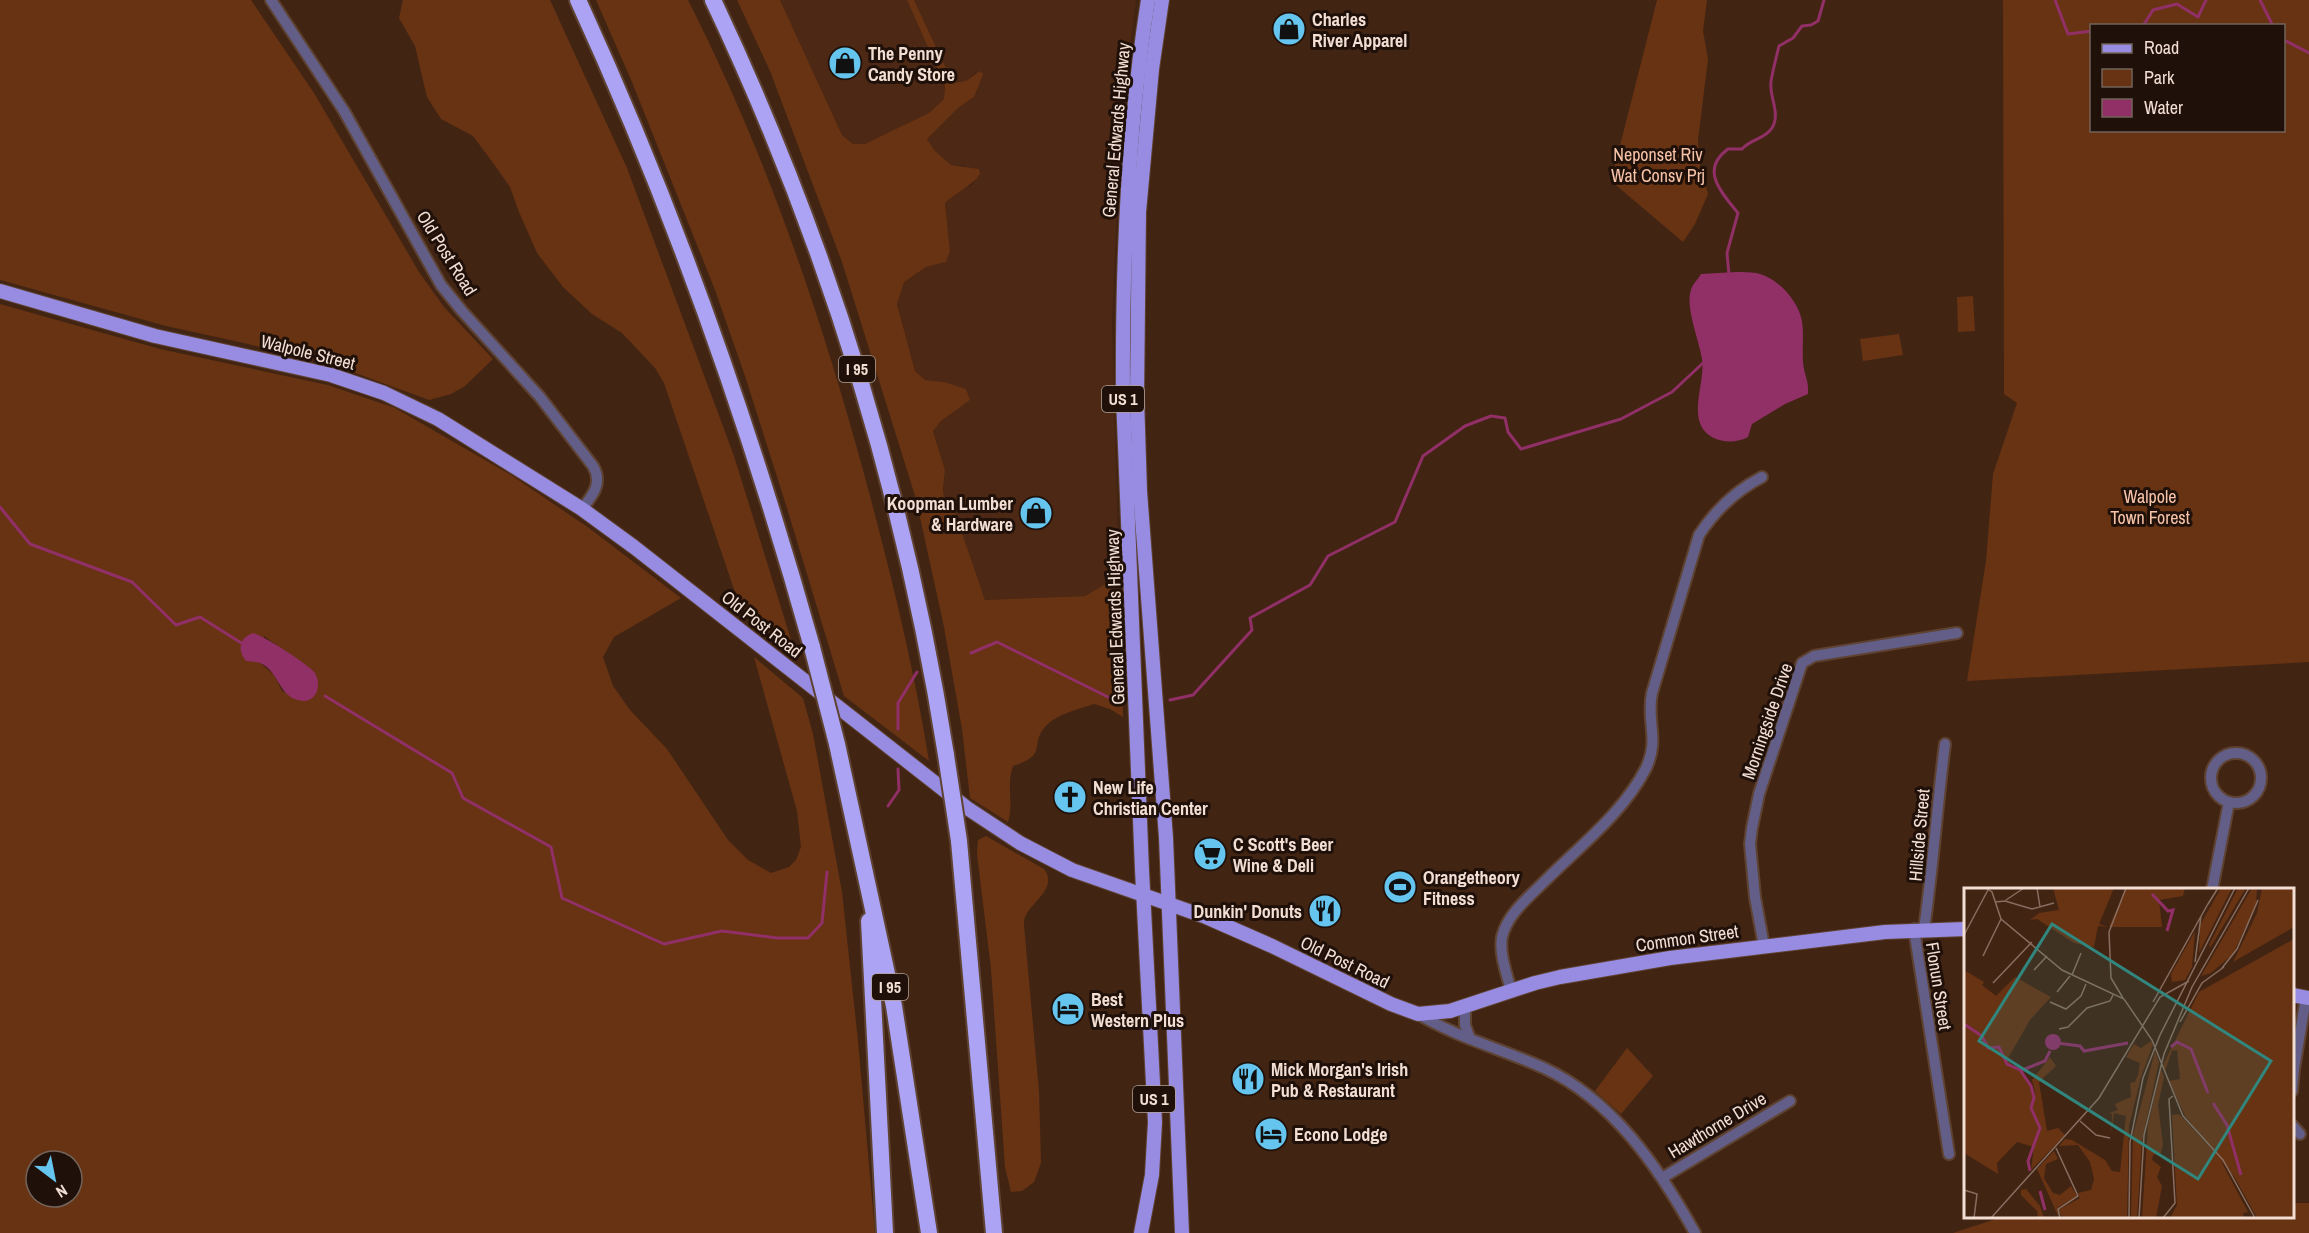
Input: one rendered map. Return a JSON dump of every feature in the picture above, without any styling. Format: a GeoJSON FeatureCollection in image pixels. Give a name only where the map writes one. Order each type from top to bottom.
{"type":"FeatureCollection","features":[{"type":"Feature","properties":{"kind":"highway","name":"I 95"},"geometry":{"type":"LineString","coordinates":[[578,0],[651,170],[709,322],[770,504],[812,647],[837,744],[900,1039],[929,1233]]}},
{"type":"Feature","properties":{"kind":"highway","name":"I 95"},"geometry":{"type":"LineString","coordinates":[[713,0],[771,132],[826,276],[883,460],[911,572],[935,685],[959,841],[994,1233]]}},
{"type":"Feature","properties":{"kind":"highway"},"geometry":{"type":"LineString","coordinates":[[867,878],[885,1233]]}},
{"type":"Feature","properties":{"kind":"main road","name":"General Edwards Highway"},"geometry":{"type":"LineString","coordinates":[[1141,1233],[1150,1192],[1155,1140],[1123,397],[1123,322],[1131,146],[1138,67],[1148,0]]}},
{"type":"Feature","properties":{"kind":"main road","name":"General Edwards Highway"},"geometry":{"type":"LineString","coordinates":[[1162,0],[1152,69],[1139,212],[1136,331],[1140,491],[1165,820],[1182,1233]]}},
{"type":"Feature","properties":{"kind":"main road","name":"Walpole Street"},"geometry":{"type":"LineString","coordinates":[[0,291],[155,336],[300,367],[359,383],[438,419],[582,509]]}},
{"type":"Feature","properties":{"kind":"main road","name":"Old Post Road"},"geometry":{"type":"LineString","coordinates":[[582,509],[985,821],[1029,849],[1065,867],[1222,924],[1391,1004],[1418,1014]]}},
{"type":"Feature","properties":{"kind":"main road","name":"Common Street"},"geometry":{"type":"LineString","coordinates":[[1418,1014],[1445,1012],[1583,972],[1764,946],[1919,929],[1964,929]]}},
{"type":"Feature","properties":{"kind":"street","name":"Old Post Road"},"geometry":{"type":"LineString","coordinates":[[271,0],[344,111],[441,285],[540,397],[593,466],[598,476],[598,483],[582,509]]}},
{"type":"Feature","properties":{"kind":"street"},"geometry":{"type":"LineString","coordinates":[[1511,991],[1502,949],[1502,939],[1507,924],[1527,898],[1618,808],[1645,769],[1654,746],[1649,705],[1699,535],[1713,514],[1731,496],[1762,477]]}},
{"type":"Feature","properties":{"kind":"street","name":"Morningside Drive"},"geometry":{"type":"LineString","coordinates":[[1764,946],[1755,897],[1751,835],[1754,811],[1802,663],[1810,657],[1822,654],[1958,633]]}},
{"type":"Feature","properties":{"kind":"street","name":"Hillside Street"},"geometry":{"type":"LineString","coordinates":[[1919,929],[1945,744]]}},
{"type":"Feature","properties":{"kind":"street"},"geometry":{"type":"LineString","coordinates":[[2231,754],[2243,754],[2253,760],[2260,770],[2259,788],[2247,801],[2229,802],[2215,792],[2212,774],[2220,759],[2231,754]]}},
{"type":"Feature","properties":{"kind":"street"},"geometry":{"type":"LineString","coordinates":[[2212,888],[2229,802]]}},
{"type":"Feature","properties":{"kind":"street","name":"Flonun Street"},"geometry":{"type":"LineString","coordinates":[[1919,929],[1949,1154]]}},
{"type":"Feature","properties":{"kind":"street"},"geometry":{"type":"LineString","coordinates":[[2294,1069],[2302,997]]}},
{"type":"Feature","properties":{"kind":"street"},"geometry":{"type":"LineString","coordinates":[[1465,1006],[1465,1025],[1470,1039]]}},
{"type":"Feature","properties":{"kind":"street","name":"Old Post Road"},"geometry":{"type":"LineString","coordinates":[[1418,1014],[1441,1028],[1543,1068],[1585,1091],[1621,1126],[1662,1178],[1695,1233]]}},
{"type":"Feature","properties":{"kind":"street","name":"Hawthorne Drive"},"geometry":{"type":"LineString","coordinates":[[1662,1178],[1790,1101]]}},
{"type":"Feature","properties":{"kind":"shaded area"},"geometry":{"type":"Polygon","coordinates":[[[780,0],[907,0],[945,86],[944,99],[929,113],[897,130],[865,144],[853,144],[842,135],[780,0]]]}},
{"type":"Feature","properties":{"kind":"shaded area"},"geometry":{"type":"Polygon","coordinates":[[[914,0],[1136,0],[1120,131],[1112,325],[1119,576],[1085,596],[985,600],[954,511],[945,506],[943,499],[945,470],[933,431],[941,421],[944,382],[925,380],[915,371],[897,303],[903,282],[926,267],[946,262],[950,251],[945,203],[957,192],[974,184],[965,165],[951,165],[935,151],[927,139],[958,108],[974,97],[976,72],[966,81],[953,83],[914,0]]]}},
{"type":"Feature","properties":{"kind":"green space"},"geometry":{"type":"Polygon","coordinates":[[[0,0],[251,0],[314,93],[419,272],[444,307],[493,359],[465,386],[451,394],[429,400],[339,367],[166,326],[0,280],[0,0]]]}},
{"type":"Feature","properties":{"kind":"green space"},"geometry":{"type":"Polygon","coordinates":[[[403,0],[550,0],[627,168],[734,456],[797,659],[740,607],[664,383],[655,368],[622,333],[592,314],[563,287],[537,253],[510,187],[496,167],[473,136],[441,119],[427,97],[415,46],[399,18],[403,0]]]}},
{"type":"Feature","properties":{"kind":"green space"},"geometry":{"type":"Polygon","coordinates":[[[596,0],[688,0],[716,56],[788,230],[828,350],[873,506],[900,614],[929,761],[844,696],[786,505],[715,290],[632,82],[596,0]]]}},
{"type":"Feature","properties":{"kind":"green space"},"geometry":{"type":"Polygon","coordinates":[[[737,0],[780,0],[842,135],[853,144],[865,144],[929,113],[944,99],[945,86],[907,0],[914,0],[953,83],[966,81],[980,71],[983,74],[974,97],[958,108],[927,139],[935,151],[951,165],[979,169],[980,174],[945,203],[950,251],[946,262],[926,267],[904,282],[897,304],[915,371],[925,380],[944,382],[966,389],[970,400],[941,421],[933,431],[945,470],[943,490],[945,506],[954,510],[985,600],[1085,596],[1119,576],[1123,717],[1110,709],[1094,704],[1062,715],[1046,726],[1038,739],[1035,753],[1024,762],[1013,766],[1008,822],[970,798],[962,729],[944,627],[916,499],[842,262],[770,71],[737,0]]]}},
{"type":"Feature","properties":{"kind":"green space","name":"Neponset Riv Wat Consv Prj"},"geometry":{"type":"Polygon","coordinates":[[[1657,0],[1707,0],[1703,31],[1708,59],[1698,140],[1700,166],[1708,194],[1695,224],[1683,242],[1611,181],[1657,0]]]}},
{"type":"Feature","properties":{"kind":"green space","name":"Walpole Town Forest"},"geometry":{"type":"Polygon","coordinates":[[[2003,0],[2309,0],[2309,662],[1967,681],[1986,561],[1993,474],[2017,403],[2004,394],[2003,0]]]}},
{"type":"Feature","properties":{"kind":"green space"},"geometry":{"type":"Polygon","coordinates":[[[1973,296],[1975,331],[1958,332],[1957,297],[1973,296]]]}},
{"type":"Feature","properties":{"kind":"green space"},"geometry":{"type":"Polygon","coordinates":[[[0,304],[160,349],[328,385],[395,408],[511,475],[589,528],[681,598],[614,637],[603,657],[613,686],[630,710],[667,749],[728,840],[748,860],[771,873],[789,867],[796,860],[801,847],[797,811],[754,657],[803,698],[813,734],[842,892],[875,1233],[0,1233],[0,304]],[[264,636],[259,662],[274,675],[282,691],[303,701],[310,699],[316,693],[313,671],[264,636]]]}},
{"type":"Feature","properties":{"kind":"green space"},"geometry":{"type":"Polygon","coordinates":[[[1899,334],[1903,355],[1863,361],[1860,339],[1899,334]]]}},
{"type":"Feature","properties":{"kind":"green space"},"geometry":{"type":"Polygon","coordinates":[[[986,836],[1044,869],[1048,876],[1043,894],[1024,918],[1039,1091],[1041,1163],[1034,1182],[1022,1191],[1011,1192],[1005,1167],[991,969],[977,854],[978,840],[986,836]]]}},
{"type":"Feature","properties":{"kind":"green space"},"geometry":{"type":"Polygon","coordinates":[[[1627,1048],[1653,1076],[1621,1114],[1595,1091],[1627,1048]]]}},
{"type":"Feature","properties":{"kind":"green space"},"geometry":{"type":"Polygon","coordinates":[[[2294,1203],[2309,1203],[2309,1233],[1953,1233],[1999,1218],[2294,1218],[2294,1203]]]}},
{"type":"Feature","properties":{"kind":"water"},"geometry":{"type":"Polygon","coordinates":[[[1737,272],[1764,275],[1779,284],[1796,305],[1802,321],[1803,362],[1808,394],[1785,404],[1752,424],[1748,437],[1728,441],[1716,439],[1706,433],[1700,424],[1698,404],[1702,359],[1691,314],[1690,297],[1691,290],[1701,274],[1737,272]]]}},
{"type":"Feature","properties":{"kind":"water"},"geometry":{"type":"Polygon","coordinates":[[[253,633],[286,651],[315,673],[318,687],[313,698],[305,701],[295,699],[284,690],[267,667],[258,662],[246,661],[241,653],[242,641],[253,633]]]}},
{"type":"Feature","properties":{"kind":"waterway"},"geometry":{"type":"LineString","coordinates":[[1729,275],[1727,253],[1738,213],[1716,181],[1715,165],[1719,157],[1728,149],[1742,149],[1766,135],[1772,128],[1775,111],[1771,82],[1779,46],[1793,38],[1802,26],[1818,21],[1824,0]]}},
{"type":"Feature","properties":{"kind":"waterway"},"geometry":{"type":"LineString","coordinates":[[2055,0],[2068,34],[2090,31]]}},
{"type":"Feature","properties":{"kind":"waterway"},"geometry":{"type":"LineString","coordinates":[[2144,24],[2153,10],[2177,4],[2198,17],[2206,0]]}},
{"type":"Feature","properties":{"kind":"waterway"},"geometry":{"type":"LineString","coordinates":[[2260,0],[2272,24]]}},
{"type":"Feature","properties":{"kind":"waterway"},"geometry":{"type":"LineString","coordinates":[[2285,41],[2309,53]]}},
{"type":"Feature","properties":{"kind":"waterway"},"geometry":{"type":"LineString","coordinates":[[1170,700],[1193,695],[1252,630],[1250,618],[1310,585],[1328,556],[1395,522],[1423,456],[1465,426],[1491,416],[1505,418],[1508,432],[1521,449],[1621,419],[1672,392],[1703,363]]}},
{"type":"Feature","properties":{"kind":"waterway"},"geometry":{"type":"LineString","coordinates":[[0,507],[30,544],[132,582],[176,625],[200,617],[243,644]]}},
{"type":"Feature","properties":{"kind":"waterway"},"geometry":{"type":"LineString","coordinates":[[971,653],[997,642],[1116,701]]}},
{"type":"Feature","properties":{"kind":"waterway"},"geometry":{"type":"LineString","coordinates":[[898,729],[898,703],[917,672]]}},
{"type":"Feature","properties":{"kind":"waterway"},"geometry":{"type":"LineString","coordinates":[[325,696],[452,773],[463,798],[551,847],[562,898],[664,944],[722,931],[777,938],[808,938],[822,923],[827,872]]}},
{"type":"Feature","properties":{"kind":"waterway"},"geometry":{"type":"LineString","coordinates":[[888,806],[899,790],[898,769]]}},
{"type":"Feature","properties":{"kind":"place","name":"Charles River Apparel"},"geometry":{"type":"Point","coordinates":[1289,29]}},
{"type":"Feature","properties":{"kind":"place","name":"The Penny Candy Store"},"geometry":{"type":"Point","coordinates":[845,63]}},
{"type":"Feature","properties":{"kind":"place","name":"Koopman Lumber & Hardware"},"geometry":{"type":"Point","coordinates":[1036,513]}},
{"type":"Feature","properties":{"kind":"place","name":"New Life Christian Center"},"geometry":{"type":"Point","coordinates":[1070,797]}},
{"type":"Feature","properties":{"kind":"place","name":"C Scott's Beer Wine & Deli"},"geometry":{"type":"Point","coordinates":[1210,854]}},
{"type":"Feature","properties":{"kind":"place","name":"Orangetheory Fitness"},"geometry":{"type":"Point","coordinates":[1400,887]}},
{"type":"Feature","properties":{"kind":"place","name":"Dunkin' Donuts"},"geometry":{"type":"Point","coordinates":[1325,911]}},
{"type":"Feature","properties":{"kind":"place","name":"Best Western Plus"},"geometry":{"type":"Point","coordinates":[1068,1009]}},
{"type":"Feature","properties":{"kind":"place","name":"Mick Morgan's Irish Pub & Restaurant"},"geometry":{"type":"Point","coordinates":[1248,1079]}},
{"type":"Feature","properties":{"kind":"place","name":"Econo Lodge"},"geometry":{"type":"Point","coordinates":[1271,1134]}}]}
